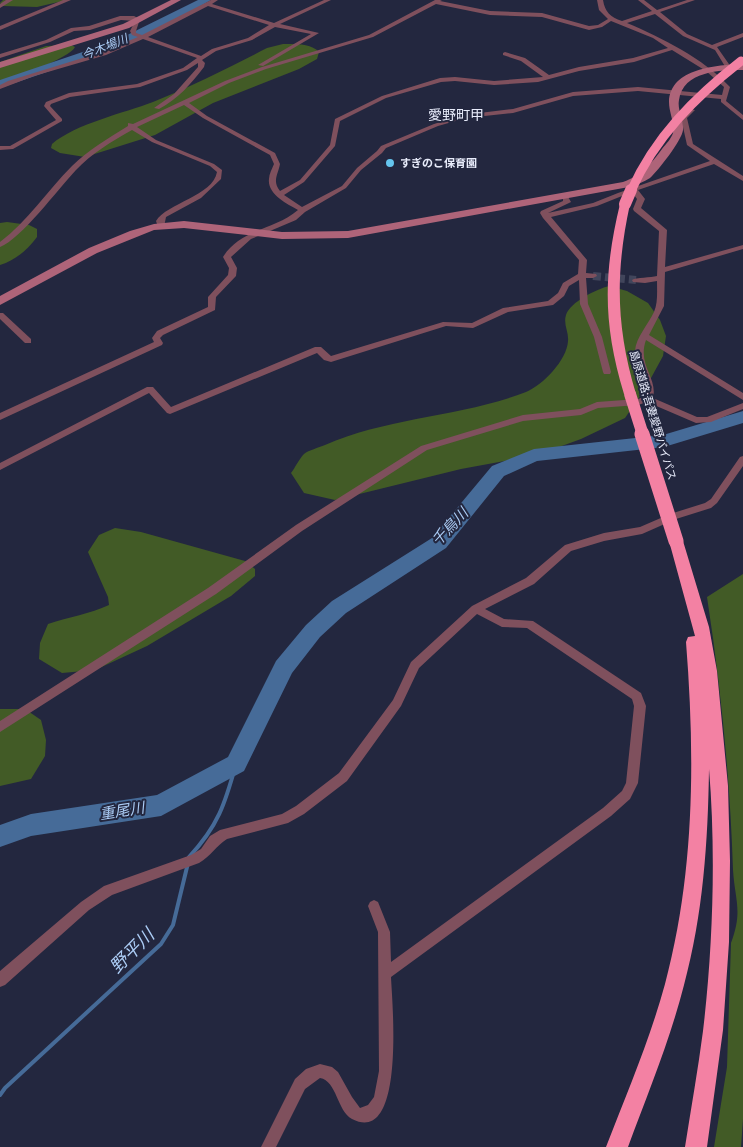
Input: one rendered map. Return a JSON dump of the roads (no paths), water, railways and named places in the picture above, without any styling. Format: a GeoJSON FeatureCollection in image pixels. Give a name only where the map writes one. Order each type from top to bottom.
{"type":"FeatureCollection","features":[{"type":"Feature","properties":{"kind":"highway","name":"島原道路;吾妻愛野バイパス"},"geometry":{"type":"LineString","coordinates":[[687,580],[620,361],[612,305],[615,250],[626,204],[640,170],[664,133],[701,92],[743,62]]}},
{"type":"Feature","properties":{"kind":"highway"},"geometry":{"type":"LineString","coordinates":[[616,1147],[652,1055],[675,983],[688,920],[695,860],[699,791],[699,734],[698,681],[687,580]]}},
{"type":"Feature","properties":{"kind":"highway"},"geometry":{"type":"LineString","coordinates":[[687,580],[701,627],[709,671],[719,786],[721,861],[720,942],[713,1030],[696,1147]]}},
{"type":"Feature","properties":{"kind":"street"},"geometry":{"type":"LineString","coordinates":[[0,6],[10,0]]}},
{"type":"Feature","properties":{"kind":"street"},"geometry":{"type":"LineString","coordinates":[[0,28],[68,0]]}},
{"type":"Feature","properties":{"kind":"street"},"geometry":{"type":"LineString","coordinates":[[59,4],[74,0]]}},
{"type":"Feature","properties":{"kind":"street"},"geometry":{"type":"LineString","coordinates":[[0,65],[100,35],[138,20],[178,0]]}},
{"type":"Feature","properties":{"kind":"street"},"geometry":{"type":"LineString","coordinates":[[0,87],[26,76],[87,59],[216,0]]}},
{"type":"Feature","properties":{"kind":"street"},"geometry":{"type":"LineString","coordinates":[[0,148],[11,148],[60,120],[47,106],[48,103],[69,95],[138,86],[185,69],[221,47],[250,39],[275,24],[328,0]]}},
{"type":"Feature","properties":{"kind":"street"},"geometry":{"type":"LineString","coordinates":[[600,0],[602,10],[611,19],[655,37],[708,70],[726,87],[723,98],[726,104],[743,118]]}},
{"type":"Feature","properties":{"kind":"street"},"geometry":{"type":"LineString","coordinates":[[641,0],[685,35],[717,49],[728,67]]}},
{"type":"Feature","properties":{"kind":"street"},"geometry":{"type":"LineString","coordinates":[[622,23],[692,0]]}},
{"type":"Feature","properties":{"kind":"street"},"geometry":{"type":"LineString","coordinates":[[0,245],[33,215],[76,167],[109,140],[132,127],[212,89],[249,74],[371,36],[437,1],[490,13],[542,15],[588,28],[600,26],[611,19]]}},
{"type":"Feature","properties":{"kind":"street"},"geometry":{"type":"LineString","coordinates":[[208,4],[275,24],[316,32],[250,71],[249,74]]}},
{"type":"Feature","properties":{"kind":"street"},"geometry":{"type":"LineString","coordinates":[[0,56],[48,42],[73,29],[90,28],[120,18],[134,18],[138,20]]}},
{"type":"Feature","properties":{"kind":"street"},"geometry":{"type":"LineString","coordinates":[[132,127],[130,125],[133,120],[165,104],[180,93],[202,67],[200,59],[133,33],[138,20]]}},
{"type":"Feature","properties":{"kind":"street"},"geometry":{"type":"LineString","coordinates":[[712,47],[743,35]]}},
{"type":"Feature","properties":{"kind":"street"},"geometry":{"type":"LineString","coordinates":[[280,194],[302,181],[332,146],[337,120],[384,97],[449,79],[494,83],[549,78],[579,69],[634,60],[674,48]]}},
{"type":"Feature","properties":{"kind":"street"},"geometry":{"type":"LineString","coordinates":[[505,54],[518,57],[549,78]]}},
{"type":"Feature","properties":{"kind":"street"},"geometry":{"type":"LineString","coordinates":[[0,301],[34,281],[95,250],[136,232],[161,226],[192,225],[295,237],[330,236],[361,233],[625,185],[648,176],[655,169],[678,133],[673,103],[674,93],[686,80],[708,70],[728,67],[743,62]]}},
{"type":"Feature","properties":{"kind":"street"},"geometry":{"type":"LineString","coordinates":[[0,417],[159,343],[156,338],[160,333],[212,308],[212,297],[232,276],[233,268],[228,255],[241,243],[257,233],[293,218],[302,210],[344,187],[359,169],[384,147],[436,125],[465,116],[513,112],[572,94],[638,89],[723,98]]}},
{"type":"Feature","properties":{"kind":"street"},"geometry":{"type":"LineString","coordinates":[[694,96],[696,105],[684,118],[689,128],[688,141],[693,147],[743,179]]}},
{"type":"Feature","properties":{"kind":"street"},"geometry":{"type":"LineString","coordinates":[[185,103],[205,117],[272,154],[277,164],[272,177],[272,184],[275,190],[302,210]]}},
{"type":"Feature","properties":{"kind":"street"},"geometry":{"type":"LineString","coordinates":[[132,127],[154,140],[212,165],[220,171],[219,178],[199,196],[165,214],[160,221],[161,226]]}},
{"type":"Feature","properties":{"kind":"street"},"geometry":{"type":"LineString","coordinates":[[546,216],[571,212],[714,161]]}},
{"type":"Feature","properties":{"kind":"street"},"geometry":{"type":"LineString","coordinates":[[634,190],[641,199],[637,209],[663,230],[660,306],[658,314],[639,348],[638,355],[650,391],[648,399]]}},
{"type":"Feature","properties":{"kind":"street"},"geometry":{"type":"LineString","coordinates":[[565,196],[567,202],[546,210],[546,216],[583,260],[584,304],[598,338],[606,372]]}},
{"type":"Feature","properties":{"kind":"street"},"geometry":{"type":"LineString","coordinates":[[636,280],[645,281],[743,247]]}},
{"type":"Feature","properties":{"kind":"street"},"geometry":{"type":"LineString","coordinates":[[0,467],[150,389],[170,411],[318,349],[326,358],[332,358],[446,324],[473,326],[506,310],[520,306],[550,303],[561,294],[566,285],[582,275],[593,276]]}},
{"type":"Feature","properties":{"kind":"street"},"geometry":{"type":"LineString","coordinates":[[0,315],[28,341]]}},
{"type":"Feature","properties":{"kind":"street"},"geometry":{"type":"LineString","coordinates":[[645,336],[743,397]]}},
{"type":"Feature","properties":{"kind":"street"},"geometry":{"type":"LineString","coordinates":[[0,727],[132,644],[212,591],[299,528],[424,448],[523,418],[581,412],[597,405],[638,402],[648,399],[696,420],[708,420],[743,406]]}},
{"type":"Feature","properties":{"kind":"street"},"geometry":{"type":"LineString","coordinates":[[0,979],[85,906],[108,890],[196,859],[205,852],[214,840],[224,834],[284,819],[300,810],[343,777],[397,703],[415,665],[476,609],[530,581],[568,548],[604,537],[642,530],[673,516],[708,506],[714,501],[743,459]]}},
{"type":"Feature","properties":{"kind":"street"},"geometry":{"type":"LineString","coordinates":[[385,974],[607,812],[626,795],[632,783],[640,706],[637,696],[529,624],[502,623],[476,609]]}},
{"type":"Feature","properties":{"kind":"street"},"geometry":{"type":"LineString","coordinates":[[268,1147],[300,1084],[306,1077],[315,1073],[330,1074],[336,1079],[352,1110],[357,1114],[364,1116],[370,1114],[377,1106],[384,1088],[386,1071],[385,974],[384,932],[374,906]]}},
{"type":"Feature","properties":{"kind":"waterway","name":"今木場川"},"geometry":{"type":"LineString","coordinates":[[0,84],[13,78],[93,54],[119,44],[206,0]]}},
{"type":"Feature","properties":{"kind":"waterway","name":"千鳥川"},"geometry":{"type":"LineString","coordinates":[[0,836],[31,825],[161,805],[236,764],[284,667],[313,631],[339,607],[439,543],[498,471],[534,455],[664,441],[743,417]]}},
{"type":"Feature","properties":{"kind":"waterway","name":"野平川"},"geometry":{"type":"LineString","coordinates":[[189,857],[214,824],[224,803],[236,764]]}},
{"type":"Feature","properties":{"kind":"waterway","name":"野平川"},"geometry":{"type":"LineString","coordinates":[[0,1095],[5,1088],[161,944],[173,925],[188,863]]}},
{"type":"Feature","properties":{"kind":"tunnel"},"geometry":{"type":"LineString","coordinates":[[593,276],[636,280]]}},
{"type":"Feature","properties":{"kind":"place","name":"すぎのこ保育園"},"geometry":{"type":"Point","coordinates":[390,163]}},
{"type":"Feature","properties":{"kind":"district","name":"愛野町甲"},"geometry":{"type":"Point","coordinates":[456,115]}},
{"type":"Feature","properties":{"kind":"water label","name":"重尾川"},"geometry":{"type":"Point","coordinates":[122,811]}}]}
